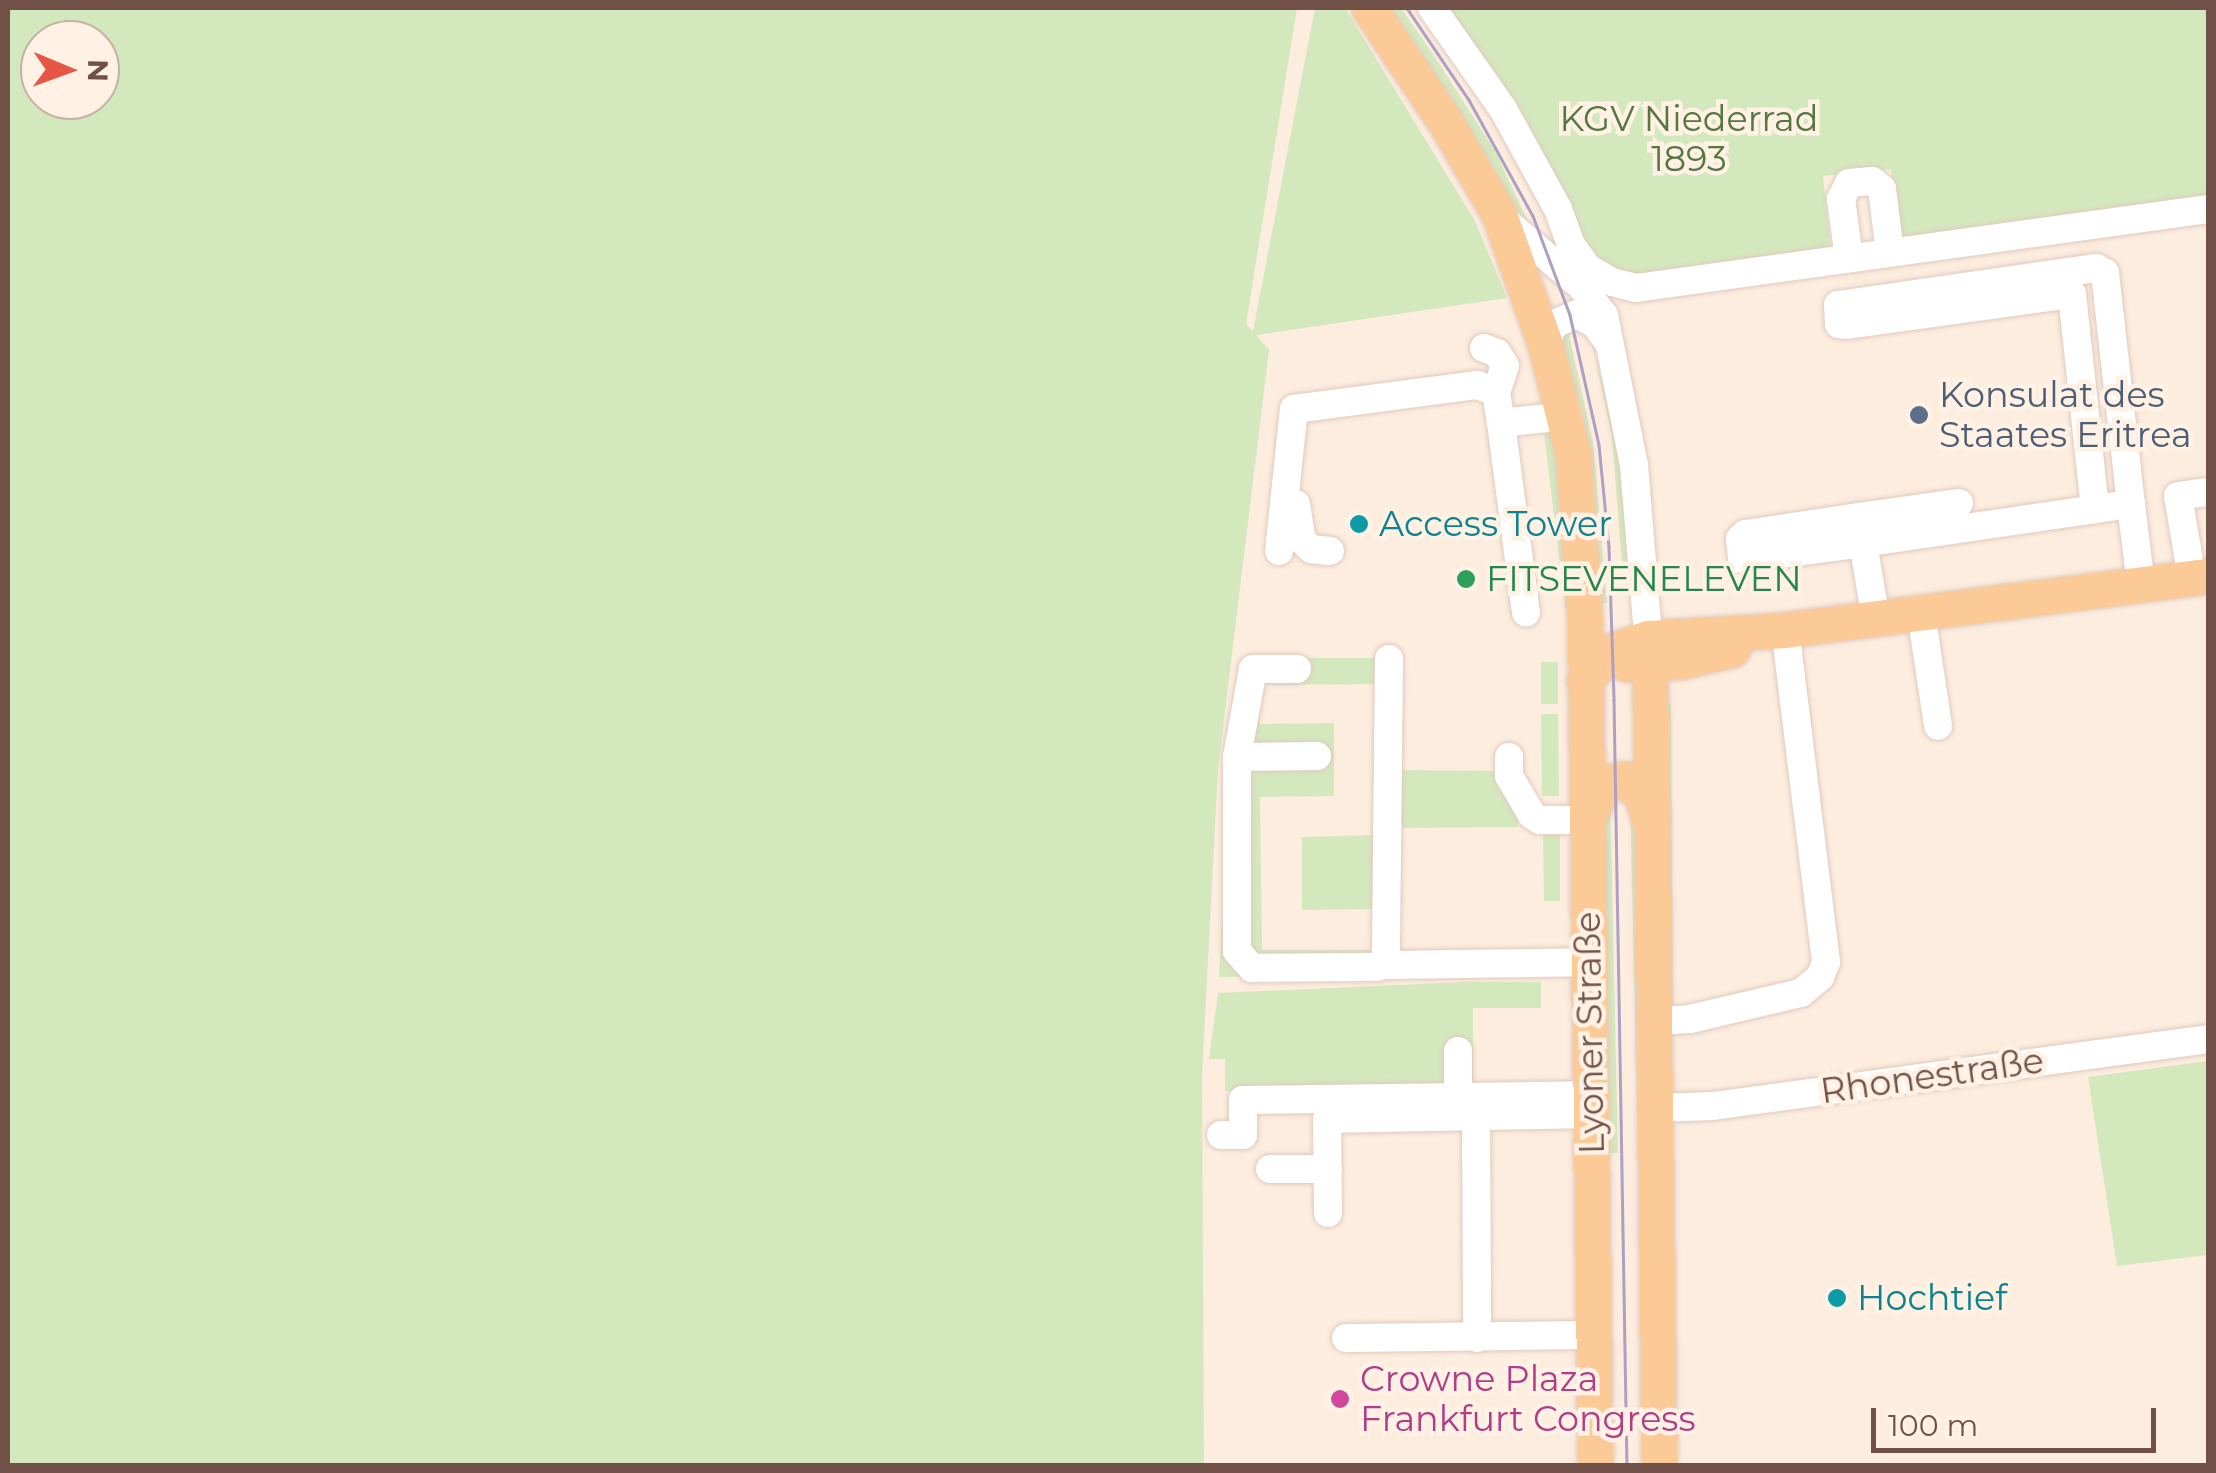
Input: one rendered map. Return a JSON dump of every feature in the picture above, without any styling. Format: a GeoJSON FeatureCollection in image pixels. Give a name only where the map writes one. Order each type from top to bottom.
{"type":"FeatureCollection","features":[{"type":"Feature","properties":{"kind":"main road"},"geometry":{"type":"LineString","coordinates":[[1369,8],[1446,122],[1499,214],[1545,344],[1565,416],[1578,502],[1585,621],[1594,669],[1649,651],[1785,630],[2200,578]]}},
{"type":"Feature","properties":{"kind":"main road","name":"Lyoner Straße"},"geometry":{"type":"LineString","coordinates":[[1649,651],[1659,1466]]}},
{"type":"Feature","properties":{"kind":"main road","name":"Lyoner Straße"},"geometry":{"type":"LineString","coordinates":[[1594,669],[1587,820],[1596,1466]]}},
{"type":"Feature","properties":{"kind":"main road"},"geometry":{"type":"LineString","coordinates":[[1587,820],[1605,783],[1624,780],[1641,794],[1654,843]]}},
{"type":"Feature","properties":{"kind":"street"},"geometry":{"type":"LineString","coordinates":[[1432,8],[1503,109],[1558,209],[1570,245],[1588,268],[1612,282],[1636,288],[2208,210]]}},
{"type":"Feature","properties":{"kind":"street"},"geometry":{"type":"LineString","coordinates":[[1849,258],[1841,199],[1849,183],[1872,181],[1882,189],[1890,253]]}},
{"type":"Feature","properties":{"kind":"street"},"geometry":{"type":"LineString","coordinates":[[1499,214],[1581,286],[1604,315],[1634,465],[1649,651]]}},
{"type":"Feature","properties":{"kind":"street"},"geometry":{"type":"LineString","coordinates":[[2070,283],[1841,302],[1837,310],[1839,324],[2070,283],[2096,268],[2105,274],[2141,585]]}},
{"type":"Feature","properties":{"kind":"street"},"geometry":{"type":"LineString","coordinates":[[2070,283],[2096,509]]}},
{"type":"Feature","properties":{"kind":"street"},"geometry":{"type":"LineString","coordinates":[[1604,315],[1636,288]]}},
{"type":"Feature","properties":{"kind":"street"},"geometry":{"type":"LineString","coordinates":[[1545,344],[1554,324],[1577,314],[1595,324],[1612,348]]}},
{"type":"Feature","properties":{"kind":"street"},"geometry":{"type":"LineString","coordinates":[[1484,348],[1496,352],[1504,366],[1496,392],[1526,612]]}},
{"type":"Feature","properties":{"kind":"street"},"geometry":{"type":"LineString","coordinates":[[2081,374],[2117,369]]}},
{"type":"Feature","properties":{"kind":"street"},"geometry":{"type":"LineString","coordinates":[[1280,552],[1294,408],[1477,385],[1496,392]]}},
{"type":"Feature","properties":{"kind":"street"},"geometry":{"type":"LineString","coordinates":[[1501,423],[1565,416]]}},
{"type":"Feature","properties":{"kind":"street"},"geometry":{"type":"LineString","coordinates":[[1289,463],[1302,540],[1311,549],[1330,551]]}},
{"type":"Feature","properties":{"kind":"street"},"geometry":{"type":"LineString","coordinates":[[2200,578],[2178,496],[2208,492]]}},
{"type":"Feature","properties":{"kind":"street"},"geometry":{"type":"LineString","coordinates":[[1861,530],[1959,503]]}},
{"type":"Feature","properties":{"kind":"street"},"geometry":{"type":"LineString","coordinates":[[1861,530],[2131,504]]}},
{"type":"Feature","properties":{"kind":"street"},"geometry":{"type":"LineString","coordinates":[[1861,530],[1876,619]]}},
{"type":"Feature","properties":{"kind":"street"},"geometry":{"type":"LineString","coordinates":[[1921,613],[1938,726]]}},
{"type":"Feature","properties":{"kind":"street"},"geometry":{"type":"LineString","coordinates":[[1654,1021],[1690,1019],[1801,993],[1820,977],[1826,962],[1785,630]]}},
{"type":"Feature","properties":{"kind":"street"},"geometry":{"type":"LineString","coordinates":[[1389,659],[1386,965],[1590,962]]}},
{"type":"Feature","properties":{"kind":"street"},"geometry":{"type":"LineString","coordinates":[[1297,668],[1253,669],[1238,757],[1236,950],[1252,968],[1377,967]]}},
{"type":"Feature","properties":{"kind":"street"},"geometry":{"type":"LineString","coordinates":[[1238,757],[1316,756]]}},
{"type":"Feature","properties":{"kind":"street"},"geometry":{"type":"LineString","coordinates":[[1508,757],[1510,776],[1532,815],[1540,820],[1587,820]]}},
{"type":"Feature","properties":{"kind":"street","name":"Rhonestraße"},"geometry":{"type":"LineString","coordinates":[[1655,1108],[1713,1106],[2208,1039]]}},
{"type":"Feature","properties":{"kind":"street"},"geometry":{"type":"LineString","coordinates":[[1458,1052],[1477,1338]]}},
{"type":"Feature","properties":{"kind":"street"},"geometry":{"type":"LineString","coordinates":[[1221,1134],[1243,1134],[1242,1100],[1464,1110]]}},
{"type":"Feature","properties":{"kind":"street"},"geometry":{"type":"LineString","coordinates":[[1328,1214],[1327,1119],[1592,1105]]}},
{"type":"Feature","properties":{"kind":"street"},"geometry":{"type":"LineString","coordinates":[[1270,1169],[1328,1169]]}},
{"type":"Feature","properties":{"kind":"street"},"geometry":{"type":"LineString","coordinates":[[1346,1338],[1594,1335]]}},
{"type":"Feature","properties":{"kind":"green space"},"geometry":{"type":"Polygon","coordinates":[[[8,8],[1297,8],[1246,324],[1253,331],[1315,8],[1345,8],[1475,221],[1507,298],[1256,335],[1269,350],[1218,769],[1202,1076],[1204,1465],[8,1465],[8,8]]]}},
{"type":"Feature","properties":{"kind":"green space"},"geometry":{"type":"Polygon","coordinates":[[[1383,8],[1401,8],[1431,51],[1495,151],[1536,239],[1514,216],[1383,8]]]}},
{"type":"Feature","properties":{"kind":"green space","name":"KGV Niederrad 1893"},"geometry":{"type":"Polygon","coordinates":[[[1442,8],[2208,8],[2208,205],[1902,246],[1891,169],[1823,176],[1831,254],[1633,279],[1592,262],[1573,229],[1571,203],[1442,8]]]}},
{"type":"Feature","properties":{"kind":"green space"},"geometry":{"type":"Polygon","coordinates":[[[1567,326],[1593,442],[1607,603],[1598,603],[1594,497],[1582,410],[1561,351],[1561,331],[1567,326]]]}},
{"type":"Feature","properties":{"kind":"green space"},"geometry":{"type":"Polygon","coordinates":[[[1591,338],[1616,437],[1632,590],[1624,590],[1612,437],[1591,338]]]}},
{"type":"Feature","properties":{"kind":"green space"},"geometry":{"type":"Polygon","coordinates":[[[1544,433],[1555,434],[1568,616],[1565,605],[1544,433]]]}},
{"type":"Feature","properties":{"kind":"green space"},"geometry":{"type":"Polygon","coordinates":[[[1246,658],[1381,658],[1378,975],[1219,977],[1231,757],[1246,658]],[[1374,684],[1258,685],[1259,724],[1334,723],[1334,796],[1260,797],[1262,950],[1375,950],[1375,909],[1302,910],[1302,837],[1375,835],[1374,684]]]}},
{"type":"Feature","properties":{"kind":"green space"},"geometry":{"type":"Polygon","coordinates":[[[1541,662],[1558,662],[1558,704],[1541,704],[1541,662]]]}},
{"type":"Feature","properties":{"kind":"green space"},"geometry":{"type":"Polygon","coordinates":[[[1664,699],[1671,703],[1673,1005],[1667,1005],[1664,699]]]}},
{"type":"Feature","properties":{"kind":"green space"},"geometry":{"type":"Polygon","coordinates":[[[1541,714],[1558,714],[1559,796],[1542,796],[1541,714]]]}},
{"type":"Feature","properties":{"kind":"green space"},"geometry":{"type":"Polygon","coordinates":[[[1400,770],[1503,771],[1518,814],[1518,827],[1400,828],[1400,770]]]}},
{"type":"Feature","properties":{"kind":"green space"},"geometry":{"type":"Polygon","coordinates":[[[1610,788],[1618,1153],[1601,1153],[1604,792],[1610,788]]]}},
{"type":"Feature","properties":{"kind":"green space"},"geometry":{"type":"Polygon","coordinates":[[[1630,791],[1633,797],[1647,1153],[1638,1153],[1630,791]]]}},
{"type":"Feature","properties":{"kind":"green space"},"geometry":{"type":"Polygon","coordinates":[[[1543,835],[1560,835],[1560,901],[1544,901],[1543,835]]]}},
{"type":"Feature","properties":{"kind":"green space"},"geometry":{"type":"Polygon","coordinates":[[[1541,982],[1541,1008],[1473,1008],[1473,1083],[1561,1088],[1225,1091],[1225,1059],[1209,1059],[1218,993],[1541,982]]]}},
{"type":"Feature","properties":{"kind":"green space"},"geometry":{"type":"Polygon","coordinates":[[[2208,1061],[2208,1255],[2117,1266],[2088,1077],[2208,1061]]]}},
{"type":"Feature","properties":{"kind":"tram line"},"geometry":{"type":"LineString","coordinates":[[1407,8],[1469,100],[1533,216],[1570,315],[1599,445],[1609,547],[1614,700],[1627,1466]]}},
{"type":"Feature","properties":{"kind":"place","name":"Konsulat des Staates Eritrea"},"geometry":{"type":"Point","coordinates":[1919,415]}},
{"type":"Feature","properties":{"kind":"place","name":"Access Tower"},"geometry":{"type":"Point","coordinates":[1359,524]}},
{"type":"Feature","properties":{"kind":"place","name":"FITSEVENELEVEN"},"geometry":{"type":"Point","coordinates":[1466,579]}},
{"type":"Feature","properties":{"kind":"place","name":"Hochtief"},"geometry":{"type":"Point","coordinates":[1837,1298]}},
{"type":"Feature","properties":{"kind":"place","name":"Crowne Plaza Frankfurt Congress"},"geometry":{"type":"Point","coordinates":[1340,1399]}}]}
